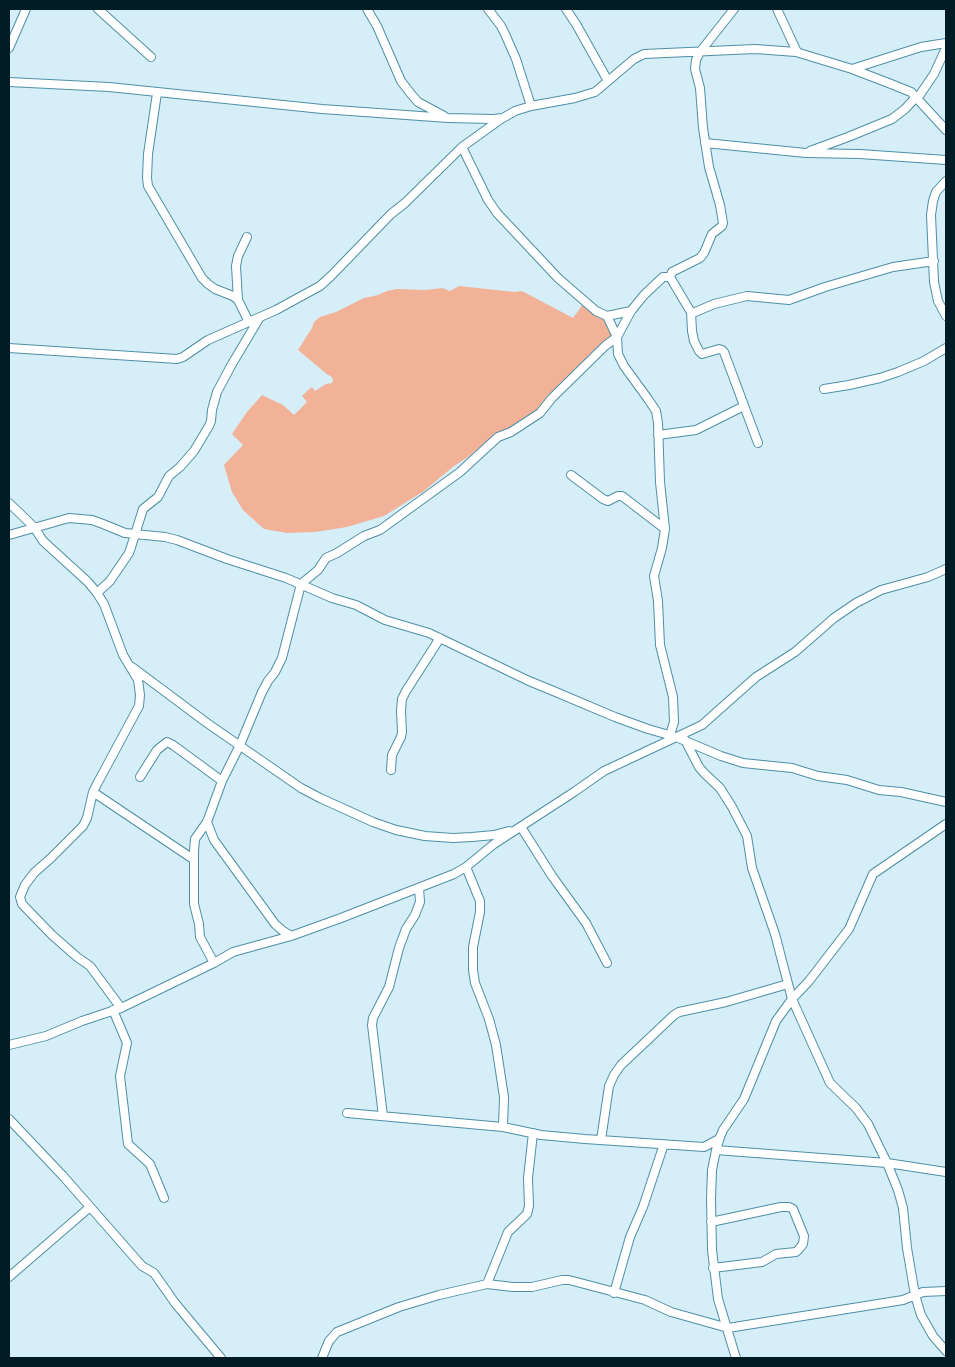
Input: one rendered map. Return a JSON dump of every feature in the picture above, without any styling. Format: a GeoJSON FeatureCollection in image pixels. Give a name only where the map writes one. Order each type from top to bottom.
{"type":"FeatureCollection","features":[{"type":"Feature","properties":{"kind":"street"},"geometry":{"type":"LineString","coordinates":[[9,48],[26,9]]}},
{"type":"Feature","properties":{"kind":"street"},"geometry":{"type":"LineString","coordinates":[[98,9],[151,57]]}},
{"type":"Feature","properties":{"kind":"street"},"geometry":{"type":"LineString","coordinates":[[367,9],[377,26],[401,81],[418,102],[448,118]]}},
{"type":"Feature","properties":{"kind":"street"},"geometry":{"type":"LineString","coordinates":[[488,9],[501,26],[509,42],[531,106]]}},
{"type":"Feature","properties":{"kind":"street"},"geometry":{"type":"LineString","coordinates":[[566,9],[608,81]]}},
{"type":"Feature","properties":{"kind":"street"},"geometry":{"type":"LineString","coordinates":[[670,277],[672,272],[700,258],[712,234],[723,223],[709,167],[700,88],[695,69],[696,60],[700,52],[734,9]]}},
{"type":"Feature","properties":{"kind":"street"},"geometry":{"type":"LineString","coordinates":[[777,9],[797,52]]}},
{"type":"Feature","properties":{"kind":"street"},"geometry":{"type":"LineString","coordinates":[[852,69],[922,47],[946,43]]}},
{"type":"Feature","properties":{"kind":"street"},"geometry":{"type":"LineString","coordinates":[[806,153],[892,119],[916,98],[934,74],[946,48]]}},
{"type":"Feature","properties":{"kind":"street"},"geometry":{"type":"LineString","coordinates":[[9,348],[177,359],[183,357],[208,340],[276,310],[320,286],[391,214],[405,203],[462,147],[503,118],[515,111],[531,106],[595,92],[644,54],[755,49],[797,52],[852,69],[910,92],[946,130]]}},
{"type":"Feature","properties":{"kind":"street"},"geometry":{"type":"LineString","coordinates":[[9,82],[103,87],[322,109],[448,118],[503,118]]}},
{"type":"Feature","properties":{"kind":"street"},"geometry":{"type":"LineString","coordinates":[[156,93],[148,154],[148,186],[202,278],[215,289],[238,300]]}},
{"type":"Feature","properties":{"kind":"street"},"geometry":{"type":"LineString","coordinates":[[705,143],[806,153],[860,154],[946,160]]}},
{"type":"Feature","properties":{"kind":"street"},"geometry":{"type":"LineString","coordinates":[[462,147],[497,214],[558,278],[592,308],[606,316],[617,337],[618,354],[621,360],[656,411],[665,529],[654,576],[658,601],[660,645],[674,697],[673,736]]}},
{"type":"Feature","properties":{"kind":"street"},"geometry":{"type":"LineString","coordinates":[[946,181],[936,192],[931,215],[934,282],[938,301],[946,316]]}},
{"type":"Feature","properties":{"kind":"street"},"geometry":{"type":"LineString","coordinates":[[247,237],[238,256],[236,266],[238,300],[249,322]]}},
{"type":"Feature","properties":{"kind":"street"},"geometry":{"type":"LineString","coordinates":[[691,312],[693,313],[714,304],[747,296],[788,300],[893,267],[934,261]]}},
{"type":"Feature","properties":{"kind":"street"},"geometry":{"type":"LineString","coordinates":[[214,963],[200,937],[194,904],[193,859],[196,839],[207,822],[222,781],[240,745],[262,692],[282,658],[302,584],[318,570],[326,558],[364,536],[380,530],[460,472],[498,437],[511,432],[540,414],[552,398],[605,346],[617,337],[631,311],[655,284],[663,277],[670,277]]}},
{"type":"Feature","properties":{"kind":"street"},"geometry":{"type":"LineString","coordinates":[[670,277],[691,312],[694,341],[699,351],[702,354],[719,348],[722,350],[758,443]]}},
{"type":"Feature","properties":{"kind":"street"},"geometry":{"type":"LineString","coordinates":[[606,316],[631,311]]}},
{"type":"Feature","properties":{"kind":"street"},"geometry":{"type":"LineString","coordinates":[[97,593],[110,581],[124,562],[143,509],[158,497],[169,476],[194,451],[209,426],[217,392],[260,317]]}},
{"type":"Feature","properties":{"kind":"street"},"geometry":{"type":"LineString","coordinates":[[824,389],[880,378],[898,372],[924,361],[946,348]]}},
{"type":"Feature","properties":{"kind":"street"},"geometry":{"type":"LineString","coordinates":[[658,435],[696,430],[744,406]]}},
{"type":"Feature","properties":{"kind":"street"},"geometry":{"type":"LineString","coordinates":[[571,475],[603,500],[608,501],[622,496],[665,529]]}},
{"type":"Feature","properties":{"kind":"street"},"geometry":{"type":"LineString","coordinates":[[9,503],[34,527],[43,541],[88,582],[97,593],[104,604],[124,655],[138,680],[139,706],[93,792],[87,818],[83,826],[34,873],[24,885],[20,900],[52,935],[90,966],[117,1009],[127,1043],[120,1076],[128,1144],[150,1164],[164,1198]]}},
{"type":"Feature","properties":{"kind":"street"},"geometry":{"type":"LineString","coordinates":[[9,535],[63,519],[79,518],[103,524],[125,533],[177,540],[302,584],[325,596],[356,605],[384,620],[424,631],[529,681],[615,717],[685,740],[743,763],[792,768],[818,776],[847,780],[879,790],[901,792],[946,802]]}},
{"type":"Feature","properties":{"kind":"street"},"geometry":{"type":"LineString","coordinates":[[9,1045],[46,1036],[82,1020],[117,1009],[233,952],[291,936],[454,874],[518,828],[604,771],[673,736],[702,725],[756,677],[795,652],[834,618],[856,603],[881,590],[928,578],[946,569]]}},
{"type":"Feature","properties":{"kind":"street"},"geometry":{"type":"LineString","coordinates":[[391,770],[392,755],[402,732],[402,700],[440,638]]}},
{"type":"Feature","properties":{"kind":"street"},"geometry":{"type":"LineString","coordinates":[[130,666],[207,723],[301,788],[373,822],[396,830],[425,836],[453,838],[494,835],[518,828]]}},
{"type":"Feature","properties":{"kind":"street"},"geometry":{"type":"LineString","coordinates":[[685,740],[704,773],[720,788],[728,800],[747,836],[752,868],[775,934],[792,999],[830,1083],[856,1108],[868,1124],[887,1163],[903,1208],[913,1286],[921,1316],[932,1336],[946,1351]]}},
{"type":"Feature","properties":{"kind":"street"},"geometry":{"type":"LineString","coordinates":[[140,777],[157,750],[167,742],[222,781]]}},
{"type":"Feature","properties":{"kind":"street"},"geometry":{"type":"LineString","coordinates":[[93,792],[193,859]]}},
{"type":"Feature","properties":{"kind":"street"},"geometry":{"type":"LineString","coordinates":[[207,822],[214,840],[275,924],[283,932],[291,936]]}},
{"type":"Feature","properties":{"kind":"street"},"geometry":{"type":"LineString","coordinates":[[736,1358],[718,1299],[713,1268],[711,1190],[715,1153],[719,1139],[744,1099],[776,1022],[792,999],[809,981],[849,929],[873,874],[946,824]]}},
{"type":"Feature","properties":{"kind":"street"},"geometry":{"type":"LineString","coordinates":[[518,828],[582,917],[607,963]]}},
{"type":"Feature","properties":{"kind":"street"},"geometry":{"type":"LineString","coordinates":[[466,867],[480,901],[480,912],[473,947],[473,970],[475,983],[489,1018],[496,1044],[504,1097],[503,1127]]}},
{"type":"Feature","properties":{"kind":"street"},"geometry":{"type":"LineString","coordinates":[[383,1116],[372,1025],[373,1018],[389,987],[399,948],[420,902],[419,888]]}},
{"type":"Feature","properties":{"kind":"street"},"geometry":{"type":"LineString","coordinates":[[601,1140],[609,1086],[614,1075],[620,1065],[674,1015],[679,1012],[726,1002],[788,984]]}},
{"type":"Feature","properties":{"kind":"street"},"geometry":{"type":"LineString","coordinates":[[347,1113],[503,1127],[533,1133],[601,1140],[704,1147],[715,1153],[887,1163],[946,1172]]}},
{"type":"Feature","properties":{"kind":"street"},"geometry":{"type":"LineString","coordinates":[[9,1119],[63,1176],[142,1266],[156,1275],[216,1356]]}},
{"type":"Feature","properties":{"kind":"street"},"geometry":{"type":"LineString","coordinates":[[487,1284],[508,1232],[528,1214],[528,1178],[533,1133]]}},
{"type":"Feature","properties":{"kind":"street"},"geometry":{"type":"LineString","coordinates":[[704,1147],[719,1139]]}},
{"type":"Feature","properties":{"kind":"street"},"geometry":{"type":"LineString","coordinates":[[614,1293],[630,1236],[643,1207],[664,1144]]}},
{"type":"Feature","properties":{"kind":"street"},"geometry":{"type":"LineString","coordinates":[[9,1277],[90,1207]]}},
{"type":"Feature","properties":{"kind":"street"},"geometry":{"type":"LineString","coordinates":[[711,1222],[781,1207],[789,1207],[793,1209],[804,1236],[803,1244],[796,1252],[776,1254],[762,1262],[713,1268]]}},
{"type":"Feature","properties":{"kind":"street"},"geometry":{"type":"LineString","coordinates":[[322,1358],[329,1341],[337,1332],[399,1307],[438,1295],[487,1284],[513,1288],[532,1287],[569,1280],[645,1300],[671,1312],[728,1328],[902,1300],[923,1292],[946,1291]]}},
{"type":"Feature","properties":{"kind":"street"},"geometry":{"type":"LineString","coordinates":[[913,1286],[923,1292]]}},
{"type":"Feature","properties":{"kind":"street"},"geometry":{"type":"LineString","coordinates":[[902,1300],[919,1309]]}},
{"type":"Feature","properties":{"kind":"shaded area"},"geometry":{"type":"Polygon","coordinates":[[[459,286],[515,292],[522,291],[573,318],[583,304],[599,314],[614,336],[572,385],[547,402],[521,424],[485,443],[424,491],[384,516],[347,527],[315,532],[287,533],[264,529],[243,510],[232,492],[224,465],[243,445],[232,434],[247,412],[262,395],[283,405],[294,415],[307,402],[302,396],[307,391],[312,387],[315,391],[326,384],[332,383],[331,376],[298,350],[314,322],[320,317],[336,312],[364,298],[387,291],[442,288],[450,291],[459,286]]]}}]}
